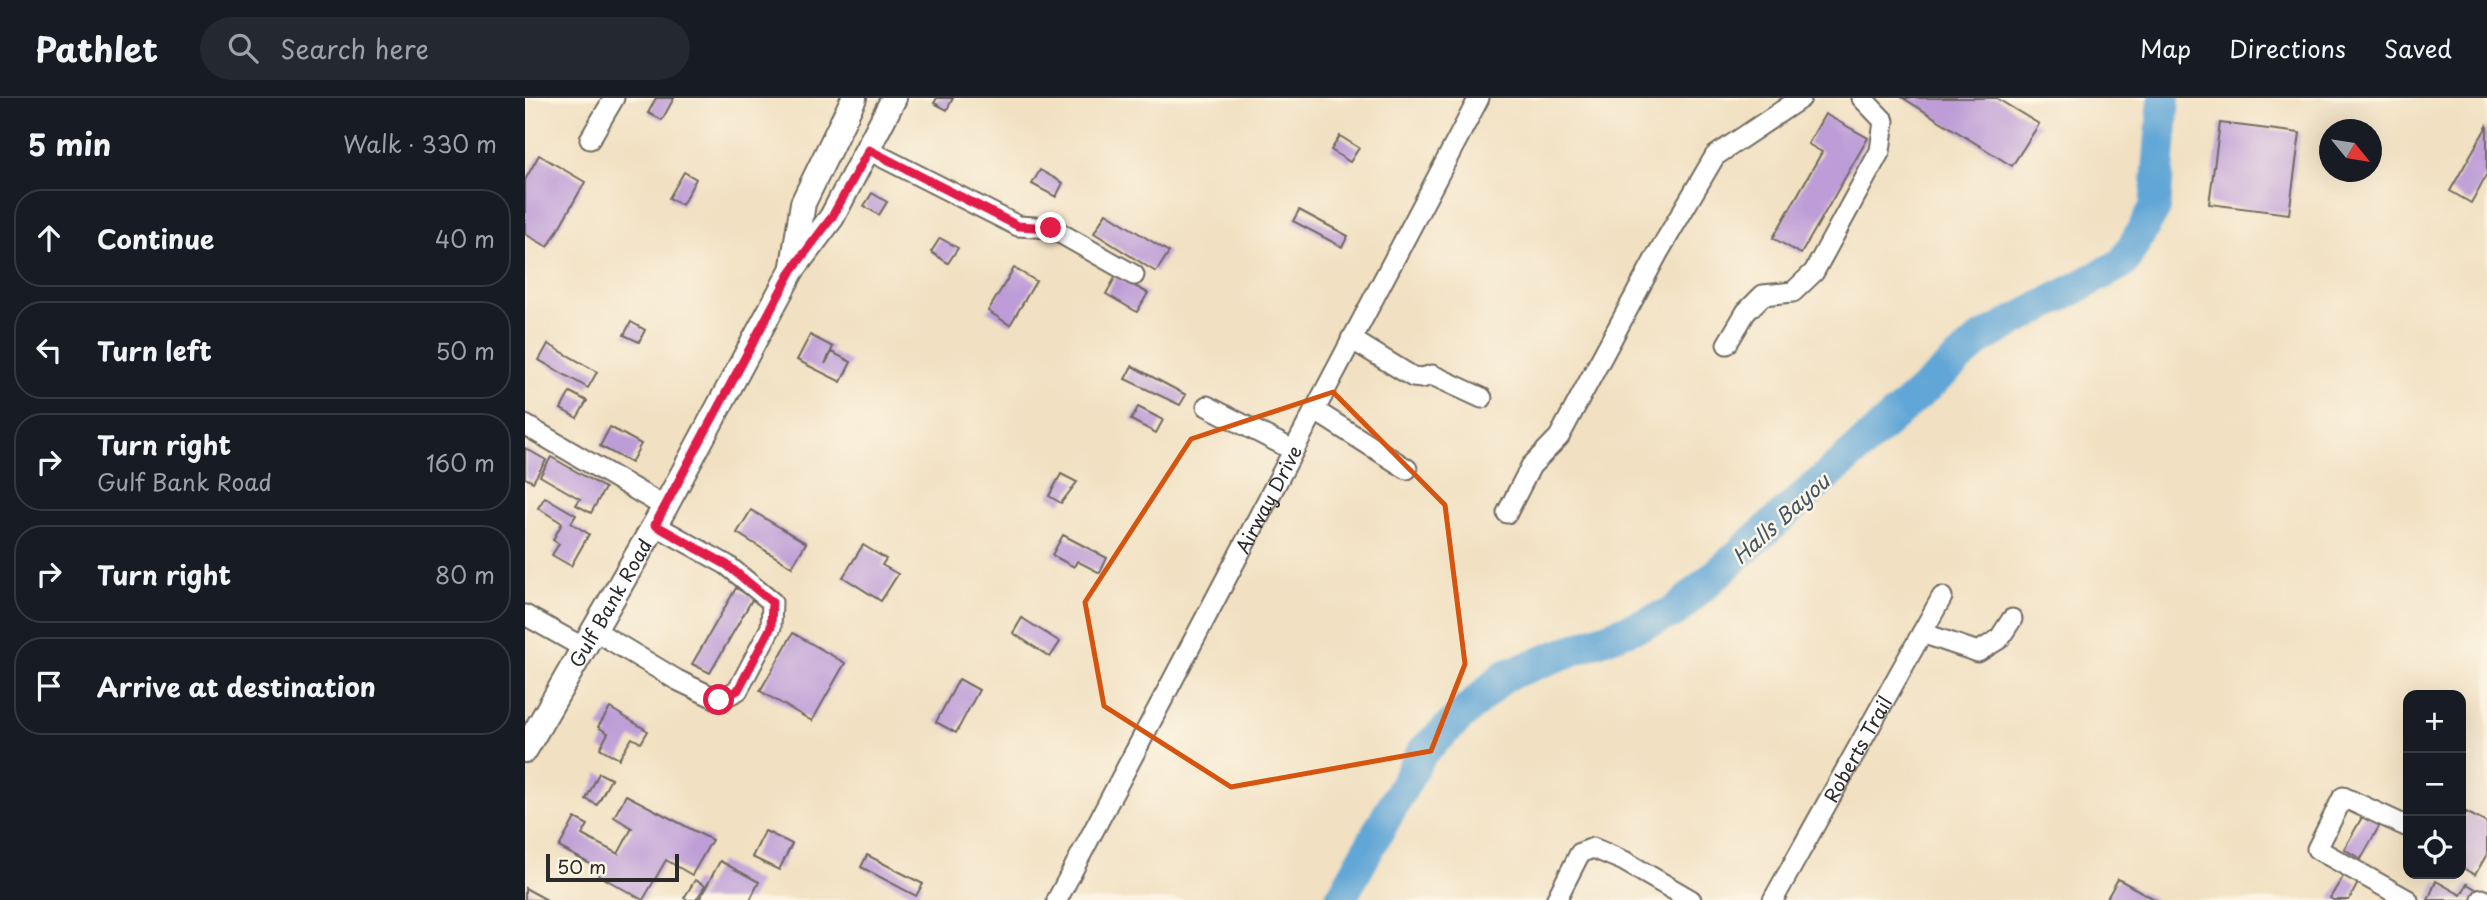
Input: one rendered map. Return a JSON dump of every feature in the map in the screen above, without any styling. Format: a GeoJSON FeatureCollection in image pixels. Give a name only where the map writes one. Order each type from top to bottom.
{"type":"FeatureCollection","features":[{"type":"Feature","properties":{"kind":"main road","name":"Gulf Bank Road"},"geometry":{"type":"LineString","coordinates":[[792,270],[803,203],[854,98]]}},
{"type":"Feature","properties":{"kind":"main road","name":"Gulf Bank Road"},"geometry":{"type":"LineString","coordinates":[[525,750],[660,516],[792,270],[832,217],[894,98]]}},
{"type":"Feature","properties":{"kind":"street"},"geometry":{"type":"LineString","coordinates":[[590,139],[614,98]]}},
{"type":"Feature","properties":{"kind":"street","name":"Airway Drive"},"geometry":{"type":"LineString","coordinates":[[1057,900],[1479,98]]}},
{"type":"Feature","properties":{"kind":"street"},"geometry":{"type":"LineString","coordinates":[[1507,513],[1531,466],[1559,437],[1658,253],[1715,156],[1801,98]]}},
{"type":"Feature","properties":{"kind":"street"},"geometry":{"type":"LineString","coordinates":[[1727,344],[1746,312],[1763,295],[1793,292],[1814,272],[1881,151],[1884,121],[1862,98]]}},
{"type":"Feature","properties":{"kind":"street"},"geometry":{"type":"LineString","coordinates":[[869,150],[1018,226],[1051,228],[1135,275]]}},
{"type":"Feature","properties":{"kind":"street"},"geometry":{"type":"LineString","coordinates":[[1351,339],[1413,377],[1422,378],[1432,374],[1482,398]]}},
{"type":"Feature","properties":{"kind":"street"},"geometry":{"type":"LineString","coordinates":[[1207,406],[1293,450]]}},
{"type":"Feature","properties":{"kind":"street"},"geometry":{"type":"LineString","coordinates":[[1314,410],[1408,469]]}},
{"type":"Feature","properties":{"kind":"street"},"geometry":{"type":"LineString","coordinates":[[525,425],[660,516],[772,602],[771,627],[738,690],[719,700],[589,639],[525,615]]}},
{"type":"Feature","properties":{"kind":"street","name":"Roberts Trail"},"geometry":{"type":"LineString","coordinates":[[1773,900],[1942,597]]}},
{"type":"Feature","properties":{"kind":"street"},"geometry":{"type":"LineString","coordinates":[[1922,633],[1978,652],[1999,639],[2012,619]]}},
{"type":"Feature","properties":{"kind":"street"},"geometry":{"type":"LineString","coordinates":[[2403,825],[2343,797],[2317,849],[2408,900]]}},
{"type":"Feature","properties":{"kind":"street"},"geometry":{"type":"LineString","coordinates":[[1556,900],[1580,853],[1593,848],[1624,861],[1691,900]]}},
{"type":"Feature","properties":{"kind":"highlighted area"},"geometry":{"type":"Polygon","coordinates":[[[1333,392],[1445,505],[1465,664],[1431,751],[1231,787],[1104,706],[1085,602],[1191,439],[1333,392]]]}},
{"type":"Feature","properties":{"kind":"building"},"geometry":{"type":"Polygon","coordinates":[[[656,98],[674,98],[662,120],[648,113],[656,98]]]}},
{"type":"Feature","properties":{"kind":"building"},"geometry":{"type":"Polygon","coordinates":[[[937,98],[953,98],[947,110],[934,103],[937,98]]]}},
{"type":"Feature","properties":{"kind":"building"},"geometry":{"type":"Polygon","coordinates":[[[1903,98],[1996,98],[2039,124],[2012,166],[1903,98]]]}},
{"type":"Feature","properties":{"kind":"building"},"geometry":{"type":"Polygon","coordinates":[[[1825,114],[1868,138],[1801,254],[1773,238],[1822,152],[1808,144],[1825,114]]]}},
{"type":"Feature","properties":{"kind":"building"},"geometry":{"type":"Polygon","coordinates":[[[2220,123],[2300,133],[2289,214],[2209,204],[2220,123]]]}},
{"type":"Feature","properties":{"kind":"building"},"geometry":{"type":"Polygon","coordinates":[[[2487,126],[2487,174],[2471,203],[2450,191],[2487,126]]]}},
{"type":"Feature","properties":{"kind":"building"},"geometry":{"type":"Polygon","coordinates":[[[1340,136],[1359,148],[1350,162],[1331,150],[1340,136]]]}},
{"type":"Feature","properties":{"kind":"building"},"geometry":{"type":"Polygon","coordinates":[[[539,155],[585,182],[548,247],[525,234],[525,180],[539,155]]]}},
{"type":"Feature","properties":{"kind":"building"},"geometry":{"type":"Polygon","coordinates":[[[1040,170],[1063,183],[1056,197],[1032,184],[1040,170]]]}},
{"type":"Feature","properties":{"kind":"building"},"geometry":{"type":"Polygon","coordinates":[[[684,172],[696,179],[682,205],[669,198],[684,172]]]}},
{"type":"Feature","properties":{"kind":"building"},"geometry":{"type":"Polygon","coordinates":[[[872,193],[887,202],[879,215],[864,206],[872,193]]]}},
{"type":"Feature","properties":{"kind":"building"},"geometry":{"type":"Polygon","coordinates":[[[1299,210],[1348,236],[1342,247],[1293,221],[1299,210]]]}},
{"type":"Feature","properties":{"kind":"building"},"geometry":{"type":"Polygon","coordinates":[[[1106,213],[1169,252],[1156,272],[1094,233],[1106,213]]]}},
{"type":"Feature","properties":{"kind":"building"},"geometry":{"type":"Polygon","coordinates":[[[940,238],[958,248],[948,263],[931,252],[940,238]]]}},
{"type":"Feature","properties":{"kind":"building"},"geometry":{"type":"Polygon","coordinates":[[[1014,268],[1036,281],[1010,325],[988,311],[1014,268]]]}},
{"type":"Feature","properties":{"kind":"building"},"geometry":{"type":"Polygon","coordinates":[[[1116,276],[1148,293],[1137,312],[1106,294],[1116,276]]]}},
{"type":"Feature","properties":{"kind":"building"},"geometry":{"type":"Polygon","coordinates":[[[631,322],[645,330],[639,342],[624,335],[631,322]]]}},
{"type":"Feature","properties":{"kind":"building"},"geometry":{"type":"Polygon","coordinates":[[[810,335],[833,347],[825,364],[832,352],[851,362],[841,382],[797,360],[810,335]]]}},
{"type":"Feature","properties":{"kind":"building"},"geometry":{"type":"Polygon","coordinates":[[[548,344],[597,372],[588,388],[539,360],[548,344]]]}},
{"type":"Feature","properties":{"kind":"building"},"geometry":{"type":"Polygon","coordinates":[[[1132,366],[1186,395],[1180,405],[1125,379],[1132,366]]]}},
{"type":"Feature","properties":{"kind":"building"},"geometry":{"type":"Polygon","coordinates":[[[570,392],[587,401],[577,418],[561,409],[570,392]]]}},
{"type":"Feature","properties":{"kind":"building"},"geometry":{"type":"Polygon","coordinates":[[[1138,407],[1163,420],[1156,433],[1131,420],[1138,407]]]}},
{"type":"Feature","properties":{"kind":"building"},"geometry":{"type":"Polygon","coordinates":[[[610,427],[641,444],[631,463],[600,446],[610,427]]]}},
{"type":"Feature","properties":{"kind":"building"},"geometry":{"type":"Polygon","coordinates":[[[525,448],[546,460],[533,482],[525,478],[525,448]]]}},
{"type":"Feature","properties":{"kind":"building"},"geometry":{"type":"Polygon","coordinates":[[[551,457],[605,488],[591,513],[576,505],[580,499],[540,476],[551,457]]]}},
{"type":"Feature","properties":{"kind":"building"},"geometry":{"type":"Polygon","coordinates":[[[1061,474],[1077,482],[1061,503],[1049,496],[1061,474]]]}},
{"type":"Feature","properties":{"kind":"building"},"geometry":{"type":"Polygon","coordinates":[[[545,497],[576,515],[571,523],[589,534],[571,566],[552,555],[559,544],[553,540],[562,523],[538,508],[545,497]]]}},
{"type":"Feature","properties":{"kind":"building"},"geometry":{"type":"Polygon","coordinates":[[[751,510],[806,543],[792,567],[737,533],[751,510]]]}},
{"type":"Feature","properties":{"kind":"building"},"geometry":{"type":"Polygon","coordinates":[[[1063,535],[1107,558],[1100,573],[1077,561],[1074,567],[1052,555],[1063,535]]]}},
{"type":"Feature","properties":{"kind":"building"},"geometry":{"type":"Polygon","coordinates":[[[863,545],[886,559],[882,565],[898,574],[881,601],[843,577],[863,545]]]}},
{"type":"Feature","properties":{"kind":"building"},"geometry":{"type":"Polygon","coordinates":[[[736,588],[753,598],[710,673],[692,664],[736,588]]]}},
{"type":"Feature","properties":{"kind":"building"},"geometry":{"type":"Polygon","coordinates":[[[1022,618],[1060,642],[1050,657],[1013,633],[1022,618]]]}},
{"type":"Feature","properties":{"kind":"building"},"geometry":{"type":"Polygon","coordinates":[[[793,633],[845,663],[812,721],[760,691],[793,633]]]}},
{"type":"Feature","properties":{"kind":"building"},"geometry":{"type":"Polygon","coordinates":[[[959,679],[979,690],[956,733],[936,722],[959,679]]]}},
{"type":"Feature","properties":{"kind":"building"},"geometry":{"type":"Polygon","coordinates":[[[610,708],[648,731],[641,743],[632,738],[619,759],[600,748],[608,733],[598,727],[610,708]]]}},
{"type":"Feature","properties":{"kind":"building"},"geometry":{"type":"Polygon","coordinates":[[[599,773],[611,779],[597,805],[586,799],[599,773]]]}},
{"type":"Feature","properties":{"kind":"building"},"geometry":{"type":"Polygon","coordinates":[[[626,795],[712,840],[692,875],[666,860],[643,900],[598,875],[601,870],[559,847],[575,818],[588,825],[582,835],[618,854],[632,828],[614,817],[626,795]]]}},
{"type":"Feature","properties":{"kind":"building"},"geometry":{"type":"Polygon","coordinates":[[[2365,812],[2382,821],[2361,859],[2344,849],[2365,812]]]}},
{"type":"Feature","properties":{"kind":"building"},"geometry":{"type":"Polygon","coordinates":[[[2466,812],[2487,823],[2487,854],[2475,875],[2466,870],[2466,812]]]}},
{"type":"Feature","properties":{"kind":"building"},"geometry":{"type":"Polygon","coordinates":[[[765,831],[792,844],[779,870],[752,857],[765,831]]]}},
{"type":"Feature","properties":{"kind":"building"},"geometry":{"type":"Polygon","coordinates":[[[867,855],[923,884],[916,896],[861,867],[867,855]]]}},
{"type":"Feature","properties":{"kind":"building"},"geometry":{"type":"Polygon","coordinates":[[[720,861],[759,882],[750,900],[699,900],[720,861]]]}},
{"type":"Feature","properties":{"kind":"building"},"geometry":{"type":"Polygon","coordinates":[[[2344,875],[2358,883],[2349,900],[2333,900],[2330,898],[2344,875]]]}},
{"type":"Feature","properties":{"kind":"building"},"geometry":{"type":"Polygon","coordinates":[[[2118,879],[2156,900],[2106,900],[2118,879]]]}},
{"type":"Feature","properties":{"kind":"building"},"geometry":{"type":"Polygon","coordinates":[[[695,880],[705,886],[696,900],[688,900],[684,898],[695,880]]]}},
{"type":"Feature","properties":{"kind":"building"},"geometry":{"type":"Polygon","coordinates":[[[2436,881],[2461,895],[2467,884],[2479,891],[2474,900],[2428,900],[2436,881]]]}},
{"type":"Feature","properties":{"kind":"building"},"geometry":{"type":"Polygon","coordinates":[[[525,888],[547,900],[525,900],[525,888]]]}},
{"type":"Feature","properties":{"kind":"waterway","name":"Halls Bayou"},"geometry":{"type":"LineString","coordinates":[[1340,900],[1423,751],[1504,676],[1674,612],[1981,339],[2123,263],[2155,208],[2164,98]]}},
{"type":"Feature","properties":{"kind":"route"},"geometry":{"type":"LineString","coordinates":[[719,700],[738,690],[771,627],[772,602],[727,565],[655,525],[792,270],[832,217],[869,150],[1018,226],[1051,228]]}}]}
